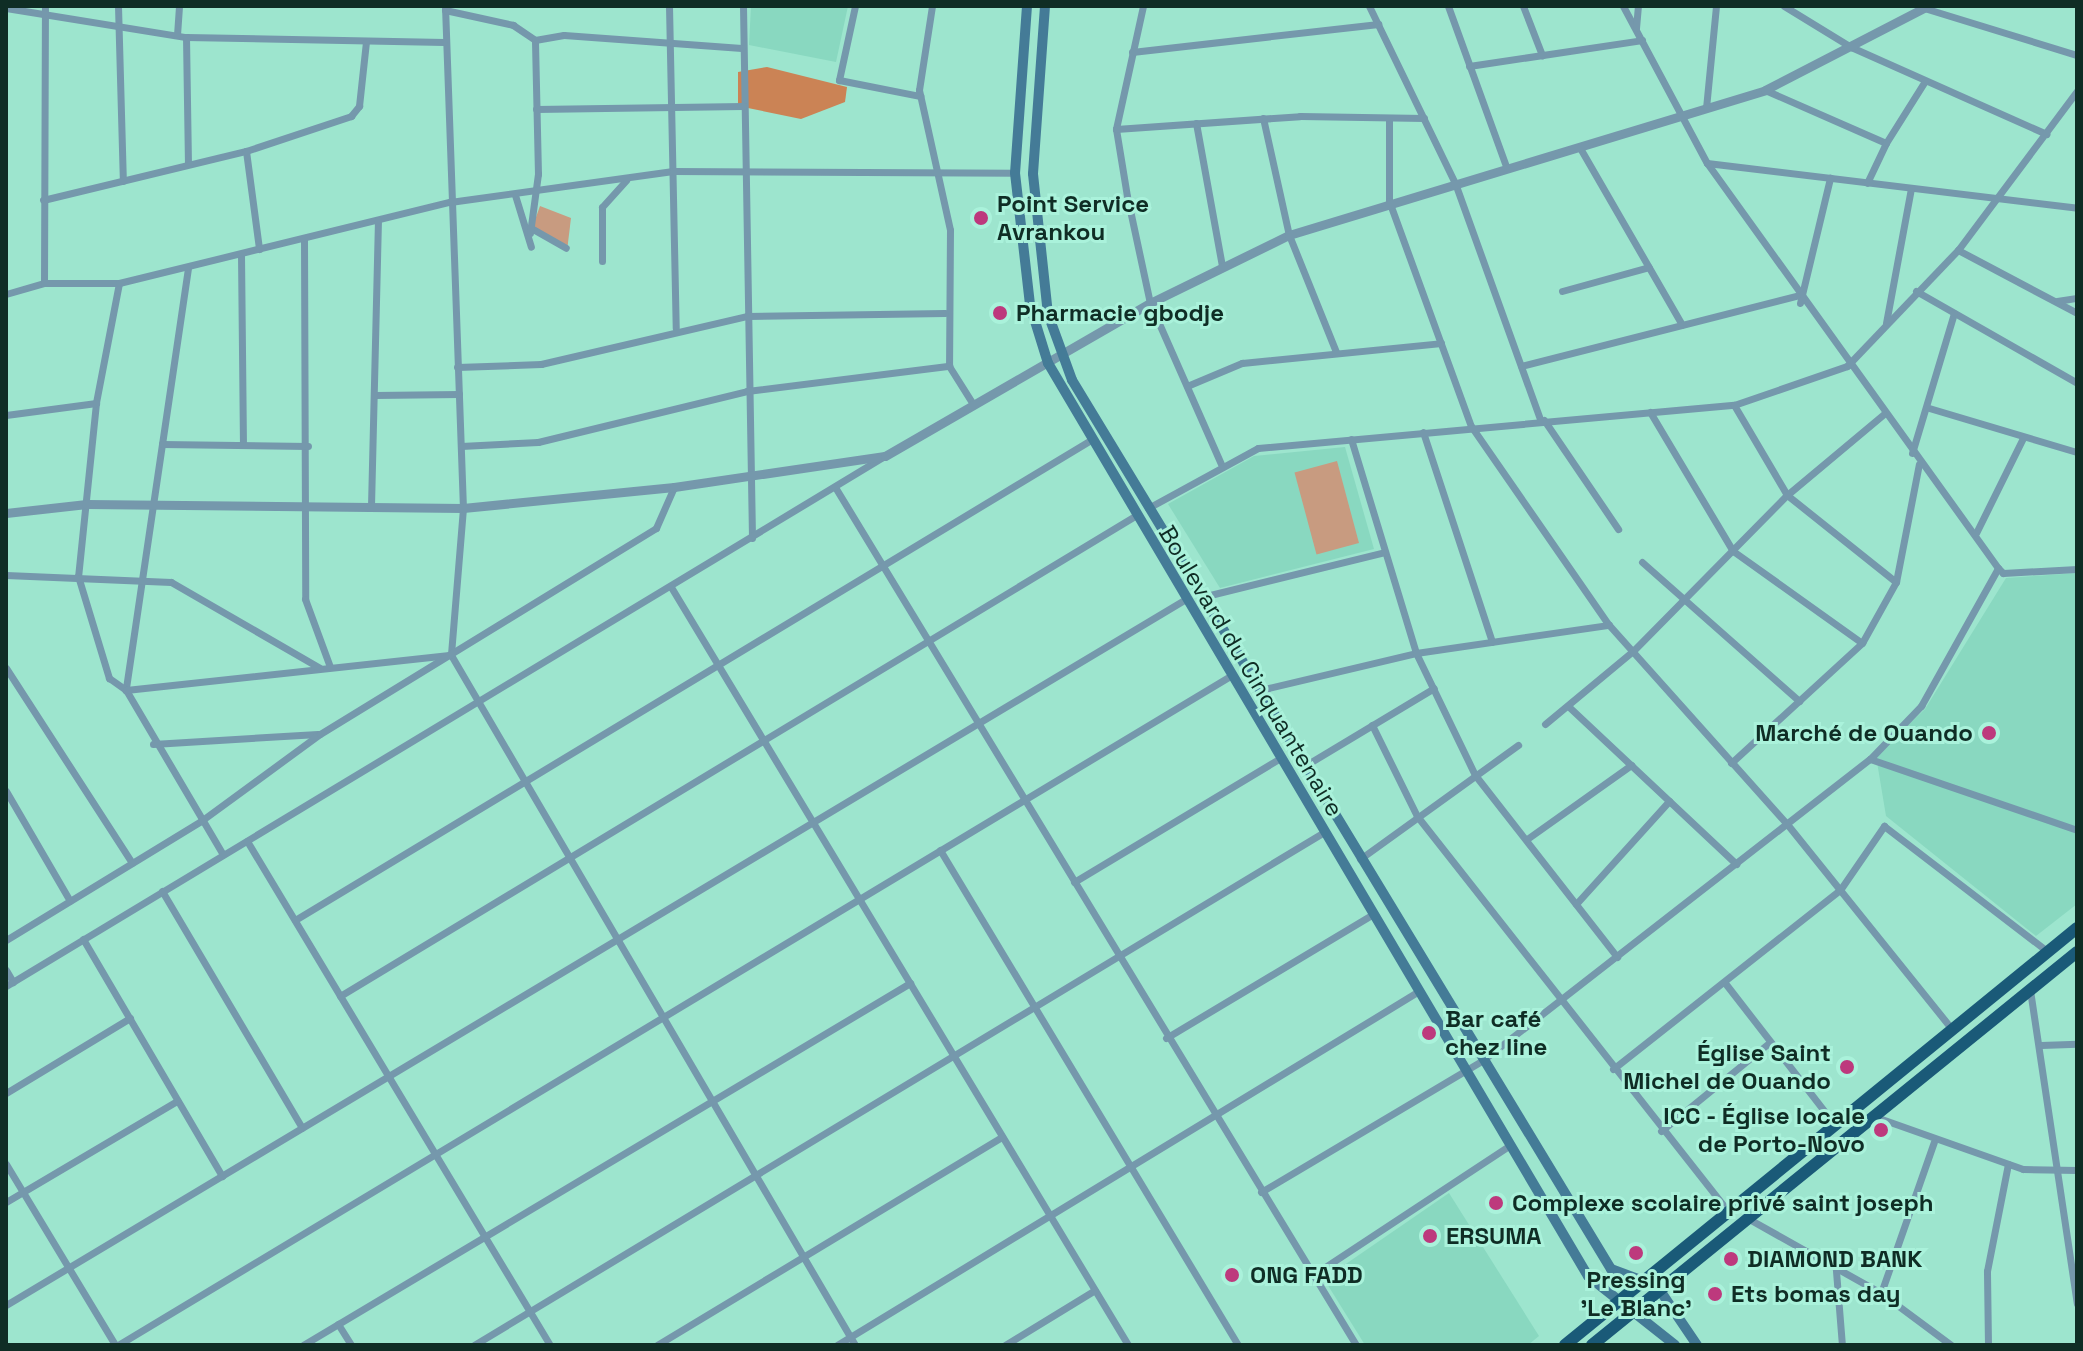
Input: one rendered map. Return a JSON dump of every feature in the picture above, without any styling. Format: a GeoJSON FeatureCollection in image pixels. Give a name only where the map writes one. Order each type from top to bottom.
{"type":"FeatureCollection","features":[{"type":"Feature","properties":{"kind":"highway"},"geometry":{"type":"LineString","coordinates":[[1565,1345],[1726,1209],[2077,928]]}},
{"type":"Feature","properties":{"kind":"highway"},"geometry":{"type":"LineString","coordinates":[[1592,1345],[2077,952]]}},
{"type":"Feature","properties":{"kind":"main road","name":"Boulevard du Cinquantenaire"},"geometry":{"type":"LineString","coordinates":[[1027,6],[1015,173],[1030,305],[1048,363],[1089,441],[1588,1276],[1613,1303]]}},
{"type":"Feature","properties":{"kind":"main road","name":"Boulevard du Cinquantenaire"},"geometry":{"type":"LineString","coordinates":[[1045,6],[1033,174],[1044,292],[1062,355],[1148,508],[1611,1269],[1643,1278],[1660,1289]]}},
{"type":"Feature","properties":{"kind":"main road"},"geometry":{"type":"LineString","coordinates":[[1660,1289],[1697,1345]]}},
{"type":"Feature","properties":{"kind":"main road"},"geometry":{"type":"LineString","coordinates":[[1613,1303],[1675,1345]]}},
{"type":"Feature","properties":{"kind":"street"},"geometry":{"type":"LineString","coordinates":[[118,6],[121,24],[123,181]]}},
{"type":"Feature","properties":{"kind":"street"},"geometry":{"type":"LineString","coordinates":[[177,35],[179,6]]}},
{"type":"Feature","properties":{"kind":"street"},"geometry":{"type":"LineString","coordinates":[[669,6],[676,328]]}},
{"type":"Feature","properties":{"kind":"street"},"geometry":{"type":"LineString","coordinates":[[743,6],[747,476],[752,538]]}},
{"type":"Feature","properties":{"kind":"street"},"geometry":{"type":"LineString","coordinates":[[855,6],[839,80],[920,96]]}},
{"type":"Feature","properties":{"kind":"street"},"geometry":{"type":"LineString","coordinates":[[932,6],[920,96],[940,175],[952,248],[945,313],[949,366],[973,404]]}},
{"type":"Feature","properties":{"kind":"street"},"geometry":{"type":"LineString","coordinates":[[1143,6],[1116,129],[1150,303],[1221,464]]}},
{"type":"Feature","properties":{"kind":"street"},"geometry":{"type":"LineString","coordinates":[[1369,6],[1455,183],[1542,419],[1618,529]]}},
{"type":"Feature","properties":{"kind":"street"},"geometry":{"type":"LineString","coordinates":[[1448,6],[1507,169]]}},
{"type":"Feature","properties":{"kind":"street"},"geometry":{"type":"LineString","coordinates":[[1523,6],[1542,55]]}},
{"type":"Feature","properties":{"kind":"street"},"geometry":{"type":"LineString","coordinates":[[1623,6],[1707,163],[1798,299],[1919,464],[1976,533],[1998,568],[2003,573],[2077,569]]}},
{"type":"Feature","properties":{"kind":"street"},"geometry":{"type":"LineString","coordinates":[[1636,31],[1638,6]]}},
{"type":"Feature","properties":{"kind":"street"},"geometry":{"type":"LineString","coordinates":[[1706,108],[1716,6]]}},
{"type":"Feature","properties":{"kind":"street"},"geometry":{"type":"LineString","coordinates":[[1784,6],[1851,47],[2046,134]]}},
{"type":"Feature","properties":{"kind":"street"},"geometry":{"type":"LineString","coordinates":[[6,970],[10,984],[973,404],[1150,303],[1289,235],[1389,201],[1580,148],[1765,90],[1926,7],[2077,55]]}},
{"type":"Feature","properties":{"kind":"street"},"geometry":{"type":"LineString","coordinates":[[6,8],[45,8],[186,37],[444,42]]}},
{"type":"Feature","properties":{"kind":"street"},"geometry":{"type":"LineString","coordinates":[[44,283],[45,8]]}},
{"type":"Feature","properties":{"kind":"street"},"geometry":{"type":"LineString","coordinates":[[742,48],[564,35],[535,40],[513,25],[445,8],[463,508],[451,655],[474,704],[567,863],[855,1345]]}},
{"type":"Feature","properties":{"kind":"street"},"geometry":{"type":"LineString","coordinates":[[1132,52],[1378,24]]}},
{"type":"Feature","properties":{"kind":"street"},"geometry":{"type":"LineString","coordinates":[[186,37],[188,164]]}},
{"type":"Feature","properties":{"kind":"street"},"geometry":{"type":"LineString","coordinates":[[531,247],[537,192],[535,40]]}},
{"type":"Feature","properties":{"kind":"street"},"geometry":{"type":"LineString","coordinates":[[1469,66],[1642,40]]}},
{"type":"Feature","properties":{"kind":"street"},"geometry":{"type":"LineString","coordinates":[[43,200],[246,151],[355,113],[366,42]]}},
{"type":"Feature","properties":{"kind":"street"},"geometry":{"type":"LineString","coordinates":[[1867,183],[1886,143],[1925,81]]}},
{"type":"Feature","properties":{"kind":"street"},"geometry":{"type":"LineString","coordinates":[[1765,90],[1886,143]]}},
{"type":"Feature","properties":{"kind":"street"},"geometry":{"type":"LineString","coordinates":[[1148,508],[1221,464],[1258,448],[1542,419],[1734,405],[1847,366],[1958,250],[2077,91]]}},
{"type":"Feature","properties":{"kind":"street"},"geometry":{"type":"LineString","coordinates":[[536,109],[743,106]]}},
{"type":"Feature","properties":{"kind":"street"},"geometry":{"type":"LineString","coordinates":[[1116,129],[1263,118],[1424,118]]}},
{"type":"Feature","properties":{"kind":"street"},"geometry":{"type":"LineString","coordinates":[[1263,118],[1289,235],[1336,352]]}},
{"type":"Feature","properties":{"kind":"street"},"geometry":{"type":"LineString","coordinates":[[1389,119],[1389,201],[1471,426],[1609,625],[1787,824],[1951,1028]]}},
{"type":"Feature","properties":{"kind":"street"},"geometry":{"type":"LineString","coordinates":[[1196,123],[1222,266]]}},
{"type":"Feature","properties":{"kind":"street"},"geometry":{"type":"LineString","coordinates":[[1580,148],[1682,325]]}},
{"type":"Feature","properties":{"kind":"street"},"geometry":{"type":"LineString","coordinates":[[246,151],[259,249]]}},
{"type":"Feature","properties":{"kind":"street"},"geometry":{"type":"LineString","coordinates":[[1707,163],[2077,208]]}},
{"type":"Feature","properties":{"kind":"street"},"geometry":{"type":"LineString","coordinates":[[6,294],[44,283],[119,283],[450,202],[673,171],[940,175],[1015,173]]}},
{"type":"Feature","properties":{"kind":"street"},"geometry":{"type":"LineString","coordinates":[[602,261],[602,207],[627,178]]}},
{"type":"Feature","properties":{"kind":"street"},"geometry":{"type":"LineString","coordinates":[[1798,299],[1830,178]]}},
{"type":"Feature","properties":{"kind":"street"},"geometry":{"type":"LineString","coordinates":[[1885,326],[1911,188]]}},
{"type":"Feature","properties":{"kind":"street"},"geometry":{"type":"LineString","coordinates":[[515,195],[531,230],[566,248]]}},
{"type":"Feature","properties":{"kind":"street"},"geometry":{"type":"LineString","coordinates":[[371,506],[378,220]]}},
{"type":"Feature","properties":{"kind":"street"},"geometry":{"type":"LineString","coordinates":[[304,239],[310,507],[306,605],[330,667]]}},
{"type":"Feature","properties":{"kind":"street"},"geometry":{"type":"LineString","coordinates":[[1958,250],[2077,313]]}},
{"type":"Feature","properties":{"kind":"street"},"geometry":{"type":"LineString","coordinates":[[241,255],[243,444]]}},
{"type":"Feature","properties":{"kind":"street"},"geometry":{"type":"LineString","coordinates":[[1562,291],[1649,267]]}},
{"type":"Feature","properties":{"kind":"street"},"geometry":{"type":"LineString","coordinates":[[126,690],[146,579],[188,268]]}},
{"type":"Feature","properties":{"kind":"street"},"geometry":{"type":"LineString","coordinates":[[119,283],[96,403],[78,576],[101,665],[126,690],[153,744],[223,855]]}},
{"type":"Feature","properties":{"kind":"street"},"geometry":{"type":"LineString","coordinates":[[1916,291],[2077,383]]}},
{"type":"Feature","properties":{"kind":"street"},"geometry":{"type":"LineString","coordinates":[[2055,302],[2077,298]]}},
{"type":"Feature","properties":{"kind":"street"},"geometry":{"type":"LineString","coordinates":[[1521,366],[1798,299]]}},
{"type":"Feature","properties":{"kind":"street"},"geometry":{"type":"LineString","coordinates":[[457,367],[541,364],[676,328],[747,316],[945,313]]}},
{"type":"Feature","properties":{"kind":"street"},"geometry":{"type":"LineString","coordinates":[[1912,453],[1929,408],[1954,313]]}},
{"type":"Feature","properties":{"kind":"street"},"geometry":{"type":"LineString","coordinates":[[1187,386],[1242,363],[1441,343]]}},
{"type":"Feature","properties":{"kind":"street"},"geometry":{"type":"LineString","coordinates":[[461,446],[538,442],[747,391],[949,366]]}},
{"type":"Feature","properties":{"kind":"street"},"geometry":{"type":"LineString","coordinates":[[375,395],[459,394]]}},
{"type":"Feature","properties":{"kind":"street"},"geometry":{"type":"LineString","coordinates":[[6,415],[96,403]]}},
{"type":"Feature","properties":{"kind":"street"},"geometry":{"type":"LineString","coordinates":[[1734,405],[1787,495],[1896,582]]}},
{"type":"Feature","properties":{"kind":"street"},"geometry":{"type":"LineString","coordinates":[[1929,408],[2077,452]]}},
{"type":"Feature","properties":{"kind":"street"},"geometry":{"type":"LineString","coordinates":[[1650,412],[1733,551],[1862,643]]}},
{"type":"Feature","properties":{"kind":"street"},"geometry":{"type":"LineString","coordinates":[[1545,724],[1633,651],[1683,604],[1787,495],[1884,414]]}},
{"type":"Feature","properties":{"kind":"street"},"geometry":{"type":"LineString","coordinates":[[1423,432],[1492,642]]}},
{"type":"Feature","properties":{"kind":"street"},"geometry":{"type":"LineString","coordinates":[[1976,533],[2023,438]]}},
{"type":"Feature","properties":{"kind":"street"},"geometry":{"type":"LineString","coordinates":[[1351,439],[1416,653],[1475,775],[1617,957]]}},
{"type":"Feature","properties":{"kind":"street"},"geometry":{"type":"LineString","coordinates":[[295,920],[1089,441]]}},
{"type":"Feature","properties":{"kind":"street"},"geometry":{"type":"LineString","coordinates":[[162,444],[308,446]]}},
{"type":"Feature","properties":{"kind":"street"},"geometry":{"type":"LineString","coordinates":[[6,513],[86,504],[463,508],[674,487],[885,456]]}},
{"type":"Feature","properties":{"kind":"street"},"geometry":{"type":"LineString","coordinates":[[1731,763],[1862,643],[1896,582],[1919,464]]}},
{"type":"Feature","properties":{"kind":"street"},"geometry":{"type":"LineString","coordinates":[[6,940],[201,821],[320,734],[656,528],[674,487]]}},
{"type":"Feature","properties":{"kind":"street"},"geometry":{"type":"LineString","coordinates":[[835,487],[1213,1116],[1356,1345]]}},
{"type":"Feature","properties":{"kind":"street"},"geometry":{"type":"LineString","coordinates":[[340,996],[931,644],[1135,516]]}},
{"type":"Feature","properties":{"kind":"street"},"geometry":{"type":"LineString","coordinates":[[1202,597],[1385,552]]}},
{"type":"Feature","properties":{"kind":"street"},"geometry":{"type":"LineString","coordinates":[[1642,562],[1683,604],[1799,701]]}},
{"type":"Feature","properties":{"kind":"street"},"geometry":{"type":"LineString","coordinates":[[1261,1192],[1483,1060],[1870,759],[1921,706],[1998,568]]}},
{"type":"Feature","properties":{"kind":"street"},"geometry":{"type":"LineString","coordinates":[[6,575],[146,579],[181,586],[320,668]]}},
{"type":"Feature","properties":{"kind":"street"},"geometry":{"type":"LineString","coordinates":[[671,587],[1128,1345]]}},
{"type":"Feature","properties":{"kind":"street"},"geometry":{"type":"LineString","coordinates":[[6,1305],[1184,600]]}},
{"type":"Feature","properties":{"kind":"street"},"geometry":{"type":"LineString","coordinates":[[1260,690],[1416,653],[1609,625]]}},
{"type":"Feature","properties":{"kind":"street"},"geometry":{"type":"LineString","coordinates":[[126,690],[451,655]]}},
{"type":"Feature","properties":{"kind":"street"},"geometry":{"type":"LineString","coordinates":[[6,668],[132,863]]}},
{"type":"Feature","properties":{"kind":"street"},"geometry":{"type":"LineString","coordinates":[[6,1164],[116,1345],[1230,676]]}},
{"type":"Feature","properties":{"kind":"street"},"geometry":{"type":"LineString","coordinates":[[1306,765],[1434,688]]}},
{"type":"Feature","properties":{"kind":"street"},"geometry":{"type":"LineString","coordinates":[[1568,706],[1736,864]]}},
{"type":"Feature","properties":{"kind":"street"},"geometry":{"type":"LineString","coordinates":[[1372,725],[1417,816],[1560,1003],[1726,1209]]}},
{"type":"Feature","properties":{"kind":"street"},"geometry":{"type":"LineString","coordinates":[[153,744],[320,734]]}},
{"type":"Feature","properties":{"kind":"street"},"geometry":{"type":"LineString","coordinates":[[1360,859],[1518,745]]}},
{"type":"Feature","properties":{"kind":"street"},"geometry":{"type":"LineString","coordinates":[[1074,882],[1280,758]]}},
{"type":"Feature","properties":{"kind":"street"},"geometry":{"type":"LineString","coordinates":[[1870,759],[2077,830]]}},
{"type":"Feature","properties":{"kind":"street"},"geometry":{"type":"LineString","coordinates":[[1527,839],[1631,765]]}},
{"type":"Feature","properties":{"kind":"street"},"geometry":{"type":"LineString","coordinates":[[6,791],[70,901]]}},
{"type":"Feature","properties":{"kind":"street"},"geometry":{"type":"LineString","coordinates":[[1576,904],[1669,801]]}},
{"type":"Feature","properties":{"kind":"street"},"geometry":{"type":"LineString","coordinates":[[1613,1069],[1840,890],[1888,826],[2047,951]]}},
{"type":"Feature","properties":{"kind":"street"},"geometry":{"type":"LineString","coordinates":[[474,1345],[1037,1011],[1324,832]]}},
{"type":"Feature","properties":{"kind":"street"},"geometry":{"type":"LineString","coordinates":[[247,841],[550,1345]]}},
{"type":"Feature","properties":{"kind":"street"},"geometry":{"type":"LineString","coordinates":[[940,850],[1238,1345]]}},
{"type":"Feature","properties":{"kind":"street"},"geometry":{"type":"LineString","coordinates":[[162,891],[302,1128]]}},
{"type":"Feature","properties":{"kind":"street"},"geometry":{"type":"LineString","coordinates":[[1166,1038],[1373,914]]}},
{"type":"Feature","properties":{"kind":"street"},"geometry":{"type":"LineString","coordinates":[[83,939],[222,1176]]}},
{"type":"Feature","properties":{"kind":"street"},"geometry":{"type":"LineString","coordinates":[[303,1345],[707,1101],[910,983]]}},
{"type":"Feature","properties":{"kind":"street"},"geometry":{"type":"LineString","coordinates":[[1725,983],[1833,1122]]}},
{"type":"Feature","properties":{"kind":"street"},"geometry":{"type":"LineString","coordinates":[[2030,990],[2061,1169],[2077,1303]]}},
{"type":"Feature","properties":{"kind":"street"},"geometry":{"type":"LineString","coordinates":[[837,1345],[1419,991]]}},
{"type":"Feature","properties":{"kind":"street"},"geometry":{"type":"LineString","coordinates":[[6,1093],[130,1018]]}},
{"type":"Feature","properties":{"kind":"street"},"geometry":{"type":"LineString","coordinates":[[1661,1131],[1770,1042]]}},
{"type":"Feature","properties":{"kind":"street"},"geometry":{"type":"LineString","coordinates":[[2041,1045],[2077,1044]]}},
{"type":"Feature","properties":{"kind":"street"},"geometry":{"type":"LineString","coordinates":[[6,1202],[177,1101]]}},
{"type":"Feature","properties":{"kind":"street"},"geometry":{"type":"LineString","coordinates":[[1873,1116],[1934,1142],[2008,1164],[2077,1170]]}},
{"type":"Feature","properties":{"kind":"street"},"geometry":{"type":"LineString","coordinates":[[657,1345],[1002,1137]]}},
{"type":"Feature","properties":{"kind":"street"},"geometry":{"type":"LineString","coordinates":[[1881,1293],[1934,1142]]}},
{"type":"Feature","properties":{"kind":"street"},"geometry":{"type":"LineString","coordinates":[[1313,1275],[1510,1145]]}},
{"type":"Feature","properties":{"kind":"street"},"geometry":{"type":"LineString","coordinates":[[1988,1345],[1987,1271],[2008,1164]]}},
{"type":"Feature","properties":{"kind":"street"},"geometry":{"type":"LineString","coordinates":[[1749,1219],[1836,1271],[1881,1293],[1951,1345]]}},
{"type":"Feature","properties":{"kind":"street"},"geometry":{"type":"LineString","coordinates":[[1836,1271],[1842,1345]]}},
{"type":"Feature","properties":{"kind":"street"},"geometry":{"type":"LineString","coordinates":[[1005,1345],[1095,1290]]}},
{"type":"Feature","properties":{"kind":"street"},"geometry":{"type":"LineString","coordinates":[[338,1324],[351,1345]]}},
{"type":"Feature","properties":{"kind":"shaded area"},"geometry":{"type":"Polygon","coordinates":[[[751,6],[848,6],[836,62],[749,45],[751,6]]]}},
{"type":"Feature","properties":{"kind":"shaded area"},"geometry":{"type":"Polygon","coordinates":[[[767,67],[847,87],[845,102],[801,119],[738,106],[738,72],[767,67]]]}},
{"type":"Feature","properties":{"kind":"shaded area"},"geometry":{"type":"Polygon","coordinates":[[[540,206],[571,218],[567,251],[531,231],[540,206]]]}},
{"type":"Feature","properties":{"kind":"shaded area"},"geometry":{"type":"Polygon","coordinates":[[[1345,447],[1374,549],[1220,588],[1168,504],[1254,456],[1345,447]]]}},
{"type":"Feature","properties":{"kind":"shaded area"},"geometry":{"type":"Polygon","coordinates":[[[1337,461],[1359,543],[1316,554],[1294,472],[1337,461]]]}},
{"type":"Feature","properties":{"kind":"shaded area","name":"Marché de Ouando"},"geometry":{"type":"Polygon","coordinates":[[[2077,573],[2077,904],[2036,936],[1886,816],[1876,756],[1925,709],[2006,578],[2077,573]]]}},
{"type":"Feature","properties":{"kind":"shaded area","name":"ERSUMA"},"geometry":{"type":"Polygon","coordinates":[[[1449,1193],[1539,1336],[1528,1345],[1365,1345],[1324,1279],[1449,1193]]]}},
{"type":"Feature","properties":{"kind":"place","name":"Point Service Avrankou"},"geometry":{"type":"Point","coordinates":[981,218]}},
{"type":"Feature","properties":{"kind":"place","name":"Pharmacie gbodje"},"geometry":{"type":"Point","coordinates":[1000,313]}},
{"type":"Feature","properties":{"kind":"place","name":"Marché de Ouando"},"geometry":{"type":"Point","coordinates":[1989,733]}},
{"type":"Feature","properties":{"kind":"place","name":"Bar café chez line"},"geometry":{"type":"Point","coordinates":[1429,1033]}},
{"type":"Feature","properties":{"kind":"place","name":"Église Saint Michel de Ouando"},"geometry":{"type":"Point","coordinates":[1847,1067]}},
{"type":"Feature","properties":{"kind":"place","name":"ICC - Église locale de Porto-Novo"},"geometry":{"type":"Point","coordinates":[1881,1130]}},
{"type":"Feature","properties":{"kind":"place","name":"Complexe scolaire privé saint joseph"},"geometry":{"type":"Point","coordinates":[1496,1203]}},
{"type":"Feature","properties":{"kind":"place","name":"ERSUMA"},"geometry":{"type":"Point","coordinates":[1430,1236]}},
{"type":"Feature","properties":{"kind":"place","name":"Pressing 'Le Blanc'"},"geometry":{"type":"Point","coordinates":[1636,1253]}},
{"type":"Feature","properties":{"kind":"place","name":"DIAMOND BANK"},"geometry":{"type":"Point","coordinates":[1731,1259]}},
{"type":"Feature","properties":{"kind":"place","name":"ONG FADD"},"geometry":{"type":"Point","coordinates":[1232,1275]}},
{"type":"Feature","properties":{"kind":"place","name":"Ets bomas day"},"geometry":{"type":"Point","coordinates":[1715,1294]}}]}
